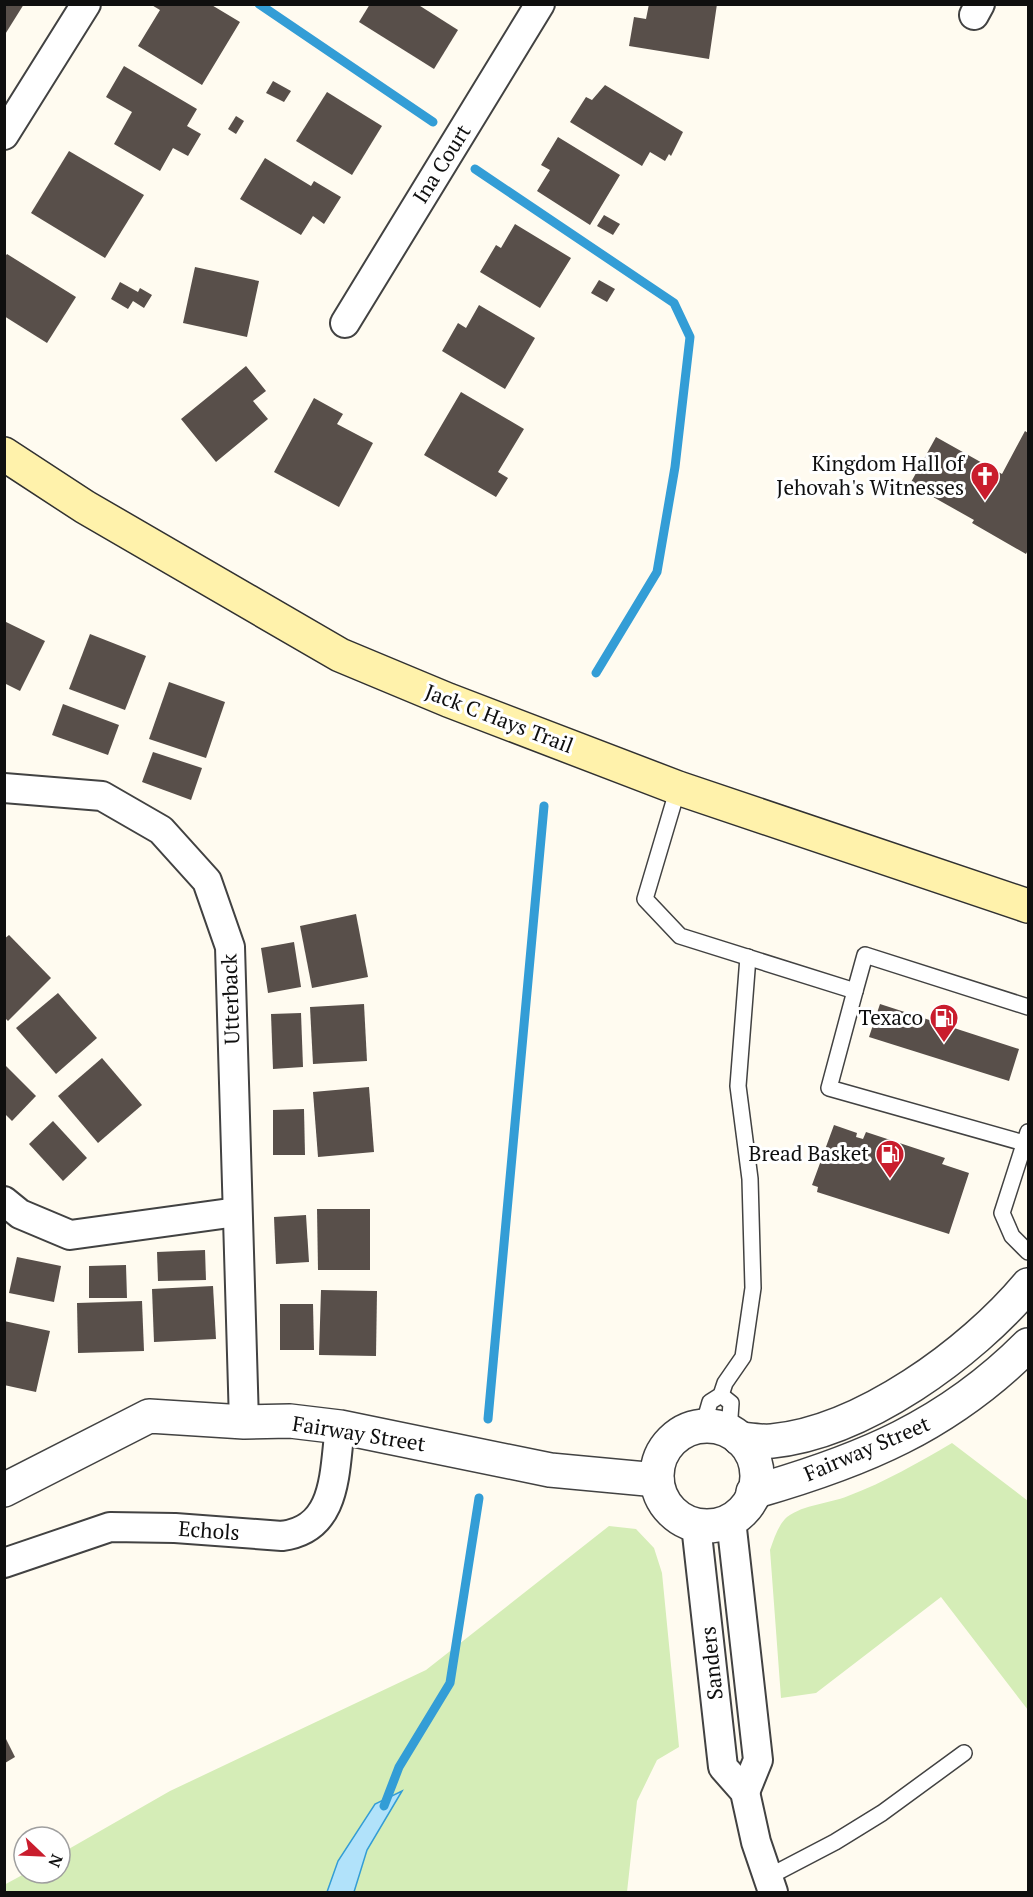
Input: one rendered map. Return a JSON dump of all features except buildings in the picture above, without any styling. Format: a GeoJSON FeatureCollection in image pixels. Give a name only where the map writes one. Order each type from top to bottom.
{"type":"FeatureCollection","features":[{"type":"Feature","properties":{"kind":"main road","name":"Jack C Hays Trail"},"geometry":{"type":"LineString","coordinates":[[4,454],[85,507],[340,655],[448,700],[678,788],[790,828],[1029,906]]}},
{"type":"Feature","properties":{"kind":"street"},"geometry":{"type":"LineString","coordinates":[[4,135],[86,4]]}},
{"type":"Feature","properties":{"kind":"street","name":"Ina Court"},"geometry":{"type":"LineString","coordinates":[[345,323],[540,4]]}},
{"type":"Feature","properties":{"kind":"street","name":"Utterback"},"geometry":{"type":"LineString","coordinates":[[4,788],[102,796],[161,830],[207,881],[230,946],[244,1422]]}},
{"type":"Feature","properties":{"kind":"street"},"geometry":{"type":"LineString","coordinates":[[4,1201],[20,1214],[70,1235],[237,1212]]}},
{"type":"Feature","properties":{"kind":"street","name":"Fairway Street"},"geometry":{"type":"LineString","coordinates":[[724,1432],[768,1441],[784,1439],[851,1418],[873,1407],[957,1354],[992,1325],[1029,1285]]}},
{"type":"Feature","properties":{"kind":"street","name":"Fairway Street"},"geometry":{"type":"LineString","coordinates":[[753,1492],[808,1476],[904,1438],[937,1419],[981,1388],[1029,1345]]}},
{"type":"Feature","properties":{"kind":"street","name":"Fairway Street"},"geometry":{"type":"LineString","coordinates":[[4,1490],[149,1416],[244,1422],[290,1421],[340,1427],[550,1470],[657,1480]]}},
{"type":"Feature","properties":{"kind":"street","name":"Echols"},"geometry":{"type":"LineString","coordinates":[[4,1563],[110,1527],[175,1528],[282,1536],[296,1534],[318,1520],[327,1505],[340,1427]]}},
{"type":"Feature","properties":{"kind":"street"},"geometry":{"type":"LineString","coordinates":[[724,1432],[754,1461],[756,1475],[753,1492],[742,1512],[731,1520],[719,1525],[696,1525],[679,1518],[661,1497],[657,1480],[660,1457],[677,1435],[724,1432]]}},
{"type":"Feature","properties":{"kind":"street","name":"Sanders"},"geometry":{"type":"LineString","coordinates":[[731,1520],[758,1760],[746,1792]]}},
{"type":"Feature","properties":{"kind":"street","name":"Sanders"},"geometry":{"type":"LineString","coordinates":[[696,1525],[723,1767],[746,1792],[770,1885]]}},
{"type":"Feature","properties":{"kind":"lane"},"geometry":{"type":"LineString","coordinates":[[678,788],[645,899],[680,936],[855,991]]}},
{"type":"Feature","properties":{"kind":"lane"},"geometry":{"type":"LineString","coordinates":[[1029,1007],[865,955],[829,1088],[1027,1138],[1002,1213],[1012,1236],[1029,1252]]}},
{"type":"Feature","properties":{"kind":"lane"},"geometry":{"type":"LineString","coordinates":[[724,1432],[710,1402],[721,1395],[725,1383],[743,1357],[753,1287],[750,1179],[738,1086],[748,957]]}},
{"type":"Feature","properties":{"kind":"lane"},"geometry":{"type":"LineString","coordinates":[[721,1395],[731,1403],[724,1432]]}},
{"type":"Feature","properties":{"kind":"lane"},"geometry":{"type":"LineString","coordinates":[[770,1885],[882,1813],[964,1753]]}},
{"type":"Feature","properties":{"kind":"green space"},"geometry":{"type":"Polygon","coordinates":[[[952,1443],[1028,1501],[1028,1710],[941,1597],[816,1693],[781,1698],[770,1550],[781,1524],[794,1513],[875,1485],[952,1443]]]}},
{"type":"Feature","properties":{"kind":"green space"},"geometry":{"type":"Polygon","coordinates":[[[609,1526],[636,1529],[654,1548],[662,1573],[679,1747],[657,1760],[637,1801],[627,1892],[5,1892],[4,1885],[12,1881],[12,1885],[72,1885],[72,1847],[170,1791],[426,1670],[609,1526]]]}},
{"type":"Feature","properties":{"kind":"water"},"geometry":{"type":"Polygon","coordinates":[[[402,1791],[367,1850],[354,1892],[327,1892],[338,1861],[375,1804],[402,1791]]]}},
{"type":"Feature","properties":{"kind":"waterway"},"geometry":{"type":"LineString","coordinates":[[259,4],[433,122]]}},
{"type":"Feature","properties":{"kind":"waterway"},"geometry":{"type":"LineString","coordinates":[[475,169],[674,303],[690,337],[675,467],[657,572],[596,673]]}},
{"type":"Feature","properties":{"kind":"waterway"},"geometry":{"type":"LineString","coordinates":[[488,1419],[544,806]]}},
{"type":"Feature","properties":{"kind":"waterway"},"geometry":{"type":"LineString","coordinates":[[384,1806],[399,1767],[450,1683],[479,1498]]}},
{"type":"Feature","properties":{"kind":"place","name":"Kingdom Hall of Jehovah's Witnesses"},"geometry":{"type":"Point","coordinates":[985,502]}},
{"type":"Feature","properties":{"kind":"place","name":"Texaco"},"geometry":{"type":"Point","coordinates":[944,1044]}},
{"type":"Feature","properties":{"kind":"place","name":"Bread Basket"},"geometry":{"type":"Point","coordinates":[890,1180]}}]}
